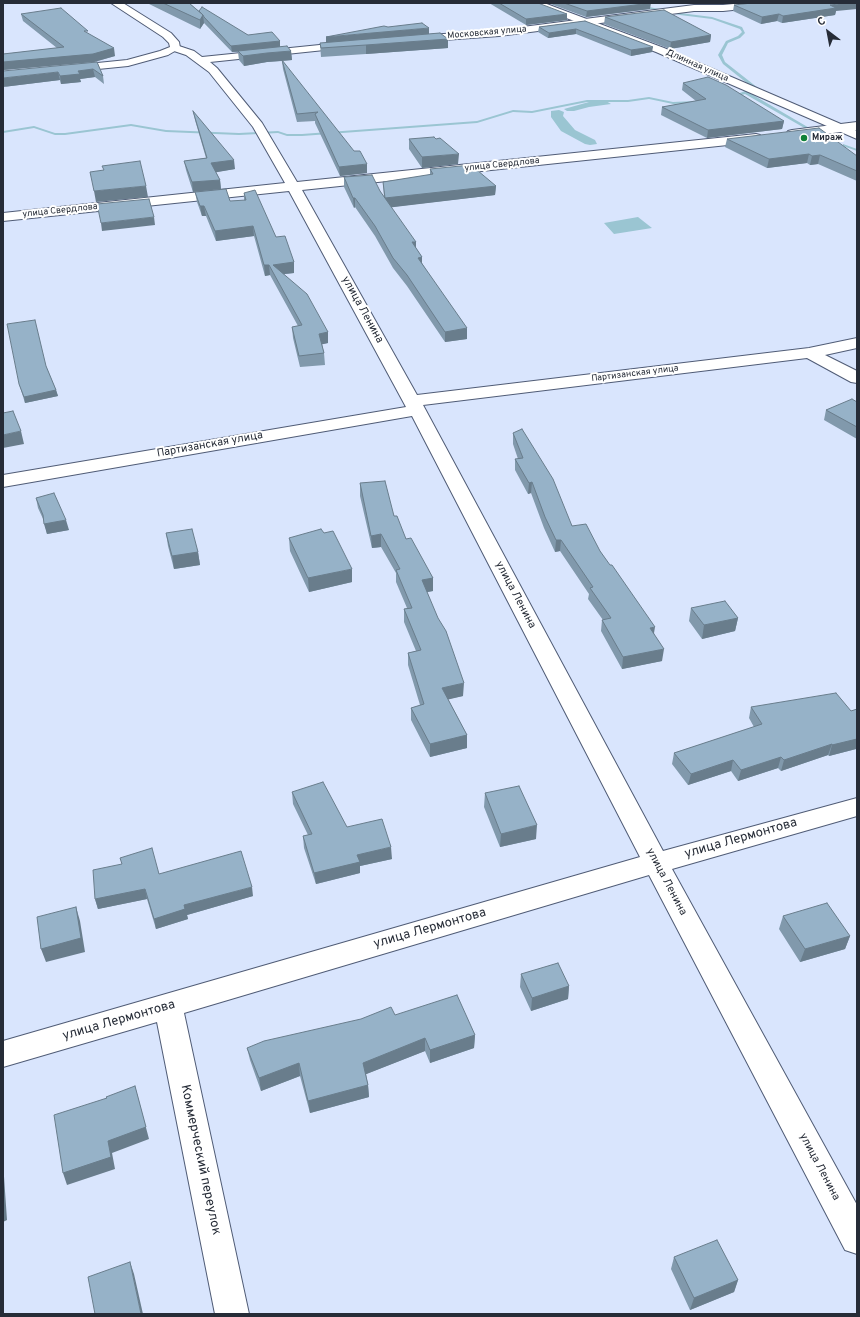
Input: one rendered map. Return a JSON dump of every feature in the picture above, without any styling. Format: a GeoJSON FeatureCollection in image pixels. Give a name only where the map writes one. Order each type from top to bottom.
{"type":"FeatureCollection","features":[{"type":"Feature","properties":{"kind":"street"},"geometry":{"type":"LineString","coordinates":[[56,70],[128,63],[164,53],[175,48],[174,42],[167,35],[116,3]]}},
{"type":"Feature","properties":{"kind":"street","name":"Длинная улица"},"geometry":{"type":"LineString","coordinates":[[535,3],[660,50],[857,135]]}},
{"type":"Feature","properties":{"kind":"street","name":"Московская улица"},"geometry":{"type":"LineString","coordinates":[[405,40],[499,33],[657,12],[772,3]]}},
{"type":"Feature","properties":{"kind":"street"},"geometry":{"type":"LineString","coordinates":[[201,60],[358,44]]}},
{"type":"Feature","properties":{"kind":"street","name":"улица Ленина"},"geometry":{"type":"LineString","coordinates":[[175,48],[190,53],[213,70],[261,132],[293,186],[414,405],[656,863],[857,1238]]}},
{"type":"Feature","properties":{"kind":"street","name":"улица Свердлова"},"geometry":{"type":"LineString","coordinates":[[3,217],[857,126]]}},
{"type":"Feature","properties":{"kind":"street","name":"Партизанская улица"},"geometry":{"type":"LineString","coordinates":[[3,481],[414,405],[809,353],[857,343]]}},
{"type":"Feature","properties":{"kind":"street"},"geometry":{"type":"LineString","coordinates":[[809,353],[857,378]]}},
{"type":"Feature","properties":{"kind":"street","name":"улица Лермонтова"},"geometry":{"type":"LineString","coordinates":[[3,1054],[656,863],[857,807]]}},
{"type":"Feature","properties":{"kind":"street","name":"Коммерческий переулок"},"geometry":{"type":"LineString","coordinates":[[168,1006],[232,1314]]}},
{"type":"Feature","properties":{"kind":"shaded area"},"geometry":{"type":"Polygon","coordinates":[[[606,101],[611,104],[574,111],[567,111],[564,109],[589,102],[606,101]]]}},
{"type":"Feature","properties":{"kind":"shaded area"},"geometry":{"type":"Polygon","coordinates":[[[559,110],[564,112],[563,116],[575,130],[595,140],[597,144],[585,144],[561,131],[551,117],[551,111],[559,110]]]}},
{"type":"Feature","properties":{"kind":"shaded area"},"geometry":{"type":"Polygon","coordinates":[[[638,217],[652,228],[614,234],[604,223],[638,217]]]}},
{"type":"Feature","properties":{"kind":"building"},"geometry":{"type":"Polygon","coordinates":[[[163,3],[189,3],[203,15],[200,20],[163,3]]]}},
{"type":"Feature","properties":{"kind":"building"},"geometry":{"type":"Polygon","coordinates":[[[499,3],[538,3],[567,14],[526,19],[499,3]]]}},
{"type":"Feature","properties":{"kind":"building"},"geometry":{"type":"Polygon","coordinates":[[[564,3],[651,3],[587,11],[564,3]]]}},
{"type":"Feature","properties":{"kind":"building"},"geometry":{"type":"Polygon","coordinates":[[[752,3],[847,3],[830,5],[836,8],[783,16],[779,14],[762,17],[734,5],[752,3]]]}},
{"type":"Feature","properties":{"kind":"building"},"geometry":{"type":"Polygon","coordinates":[[[202,7],[248,35],[272,32],[280,41],[231,46],[199,11],[202,7]]]}},
{"type":"Feature","properties":{"kind":"building"},"geometry":{"type":"Polygon","coordinates":[[[61,8],[88,31],[84,31],[114,48],[93,54],[3,62],[3,54],[64,47],[21,14],[61,8]]]}},
{"type":"Feature","properties":{"kind":"building"},"geometry":{"type":"Polygon","coordinates":[[[664,10],[711,35],[671,42],[605,17],[664,10]]]}},
{"type":"Feature","properties":{"kind":"building"},"geometry":{"type":"Polygon","coordinates":[[[585,21],[653,47],[631,50],[576,29],[549,33],[539,27],[585,21]]]}},
{"type":"Feature","properties":{"kind":"building"},"geometry":{"type":"Polygon","coordinates":[[[422,23],[429,28],[326,37],[384,26],[388,27],[422,23]]]}},
{"type":"Feature","properties":{"kind":"building"},"geometry":{"type":"Polygon","coordinates":[[[440,33],[448,39],[321,48],[320,43],[440,33]]]}},
{"type":"Feature","properties":{"kind":"building"},"geometry":{"type":"Polygon","coordinates":[[[287,46],[291,51],[243,56],[238,51],[287,46]]]}},
{"type":"Feature","properties":{"kind":"building"},"geometry":{"type":"Polygon","coordinates":[[[282,60],[354,151],[360,151],[367,164],[339,167],[315,114],[318,112],[297,114],[282,60]]]}},
{"type":"Feature","properties":{"kind":"building"},"geometry":{"type":"Polygon","coordinates":[[[97,62],[103,76],[93,69],[78,71],[80,74],[60,76],[58,72],[3,78],[3,71],[97,62]]]}},
{"type":"Feature","properties":{"kind":"building"},"geometry":{"type":"Polygon","coordinates":[[[708,77],[726,85],[784,121],[708,130],[662,107],[706,99],[683,83],[708,77]]]}},
{"type":"Feature","properties":{"kind":"building"},"geometry":{"type":"Polygon","coordinates":[[[193,111],[234,160],[211,163],[220,180],[192,182],[184,161],[207,158],[193,111]]]}},
{"type":"Feature","properties":{"kind":"building"},"geometry":{"type":"Polygon","coordinates":[[[819,128],[857,156],[857,171],[820,155],[812,156],[809,154],[769,159],[727,139],[819,128]]]}},
{"type":"Feature","properties":{"kind":"building"},"geometry":{"type":"Polygon","coordinates":[[[434,137],[436,139],[440,138],[459,154],[422,157],[409,139],[434,137]]]}},
{"type":"Feature","properties":{"kind":"building"},"geometry":{"type":"Polygon","coordinates":[[[140,161],[146,186],[94,191],[90,172],[104,170],[102,166],[140,161]]]}},
{"type":"Feature","properties":{"kind":"building"},"geometry":{"type":"Polygon","coordinates":[[[471,165],[496,186],[385,198],[383,182],[433,174],[430,169],[471,165]]]}},
{"type":"Feature","properties":{"kind":"building"},"geometry":{"type":"Polygon","coordinates":[[[372,175],[380,191],[416,242],[412,242],[422,257],[418,258],[467,328],[445,332],[407,275],[393,258],[375,226],[355,198],[353,198],[344,177],[372,175]]]}},
{"type":"Feature","properties":{"kind":"building"},"geometry":{"type":"Polygon","coordinates":[[[226,189],[230,201],[246,200],[244,193],[255,190],[276,237],[285,236],[294,262],[273,265],[307,294],[328,332],[319,334],[324,353],[299,356],[292,327],[302,325],[269,265],[264,265],[253,226],[215,231],[204,206],[200,206],[195,192],[226,189]]]}},
{"type":"Feature","properties":{"kind":"building"},"geometry":{"type":"Polygon","coordinates":[[[149,199],[154,217],[101,223],[97,204],[149,199]]]}},
{"type":"Feature","properties":{"kind":"building"},"geometry":{"type":"Polygon","coordinates":[[[35,320],[46,366],[56,390],[24,397],[19,384],[7,324],[35,320]]]}},
{"type":"Feature","properties":{"kind":"building"},"geometry":{"type":"Polygon","coordinates":[[[852,399],[857,402],[857,427],[826,410],[852,399]]]}},
{"type":"Feature","properties":{"kind":"building"},"geometry":{"type":"Polygon","coordinates":[[[13,411],[21,431],[3,435],[3,413],[13,411]]]}},
{"type":"Feature","properties":{"kind":"building"},"geometry":{"type":"Polygon","coordinates":[[[522,429],[553,479],[572,526],[586,524],[600,551],[610,565],[612,565],[655,627],[650,628],[664,649],[623,657],[602,620],[611,618],[590,588],[593,587],[561,540],[556,540],[545,517],[532,482],[529,483],[515,459],[523,458],[513,433],[522,429]]]}},
{"type":"Feature","properties":{"kind":"building"},"geometry":{"type":"Polygon","coordinates":[[[385,481],[394,516],[397,516],[406,539],[411,538],[433,578],[422,580],[438,618],[446,631],[464,683],[442,688],[467,735],[430,744],[411,708],[424,704],[408,653],[421,650],[404,609],[412,608],[396,570],[400,569],[381,534],[371,536],[360,483],[385,481]]]}},
{"type":"Feature","properties":{"kind":"building"},"geometry":{"type":"Polygon","coordinates":[[[54,493],[66,520],[44,524],[43,515],[36,498],[54,493]]]}},
{"type":"Feature","properties":{"kind":"building"},"geometry":{"type":"Polygon","coordinates":[[[192,529],[198,552],[172,556],[166,533],[192,529]]]}},
{"type":"Feature","properties":{"kind":"building"},"geometry":{"type":"Polygon","coordinates":[[[321,529],[324,533],[333,531],[352,569],[308,578],[289,538],[321,529]]]}},
{"type":"Feature","properties":{"kind":"building"},"geometry":{"type":"Polygon","coordinates":[[[725,601],[738,618],[704,625],[691,608],[725,601]]]}},
{"type":"Feature","properties":{"kind":"building"},"geometry":{"type":"Polygon","coordinates":[[[836,693],[851,711],[857,709],[857,739],[832,744],[784,760],[781,757],[741,770],[733,760],[691,774],[674,753],[762,724],[751,707],[836,693]]]}},
{"type":"Feature","properties":{"kind":"building"},"geometry":{"type":"Polygon","coordinates":[[[323,782],[347,827],[382,819],[391,847],[357,855],[360,862],[314,873],[303,836],[312,834],[292,792],[323,782]]]}},
{"type":"Feature","properties":{"kind":"building"},"geometry":{"type":"Polygon","coordinates":[[[519,786],[537,825],[501,834],[485,793],[519,786]]]}},
{"type":"Feature","properties":{"kind":"building"},"geometry":{"type":"Polygon","coordinates":[[[152,848],[159,874],[241,851],[252,887],[184,905],[185,909],[154,919],[145,889],[95,899],[93,870],[122,864],[120,858],[152,848]]]}},
{"type":"Feature","properties":{"kind":"building"},"geometry":{"type":"Polygon","coordinates":[[[827,903],[850,936],[805,949],[783,916],[827,903]]]}},
{"type":"Feature","properties":{"kind":"building"},"geometry":{"type":"Polygon","coordinates":[[[76,907],[81,938],[41,949],[37,917],[76,907]]]}},
{"type":"Feature","properties":{"kind":"building"},"geometry":{"type":"Polygon","coordinates":[[[558,963],[569,986],[532,998],[521,974],[558,963]]]}},
{"type":"Feature","properties":{"kind":"building"},"geometry":{"type":"Polygon","coordinates":[[[457,995],[475,1035],[430,1050],[425,1038],[363,1063],[368,1085],[308,1101],[299,1063],[259,1078],[247,1048],[264,1041],[361,1019],[391,1007],[395,1015],[457,995]]]}},
{"type":"Feature","properties":{"kind":"building"},"geometry":{"type":"Polygon","coordinates":[[[135,1086],[146,1127],[108,1141],[111,1157],[63,1173],[54,1115],[107,1098],[106,1097],[135,1086]]]}},
{"type":"Feature","properties":{"kind":"building"},"geometry":{"type":"Polygon","coordinates":[[[717,1240],[738,1280],[694,1298],[674,1257],[717,1240]]]}},
{"type":"Feature","properties":{"kind":"building"},"geometry":{"type":"Polygon","coordinates":[[[130,1262],[141,1314],[95,1314],[88,1277],[130,1262]]]}},
{"type":"Feature","properties":{"kind":"waterway"},"geometry":{"type":"LineString","coordinates":[[623,3],[680,14],[712,18],[741,28],[744,32],[739,37],[727,42],[720,55],[724,63],[756,88],[745,92]]}},
{"type":"Feature","properties":{"kind":"waterway"},"geometry":{"type":"LineString","coordinates":[[733,97],[745,92]]}},
{"type":"Feature","properties":{"kind":"waterway"},"geometry":{"type":"LineString","coordinates":[[745,92],[809,129]]}},
{"type":"Feature","properties":{"kind":"waterway"},"geometry":{"type":"LineString","coordinates":[[3,132],[34,127],[55,134],[65,134],[131,125],[166,131],[239,134],[278,132],[287,135],[302,135],[477,122],[513,111],[532,112],[587,101],[628,101],[649,98],[673,103],[695,102]]}},
{"type":"Feature","properties":{"kind":"waterway"},"geometry":{"type":"LineString","coordinates":[[844,145],[857,150]]}},
{"type":"Feature","properties":{"kind":"place","name":"Мираж"},"geometry":{"type":"Point","coordinates":[804,138]}}]}
